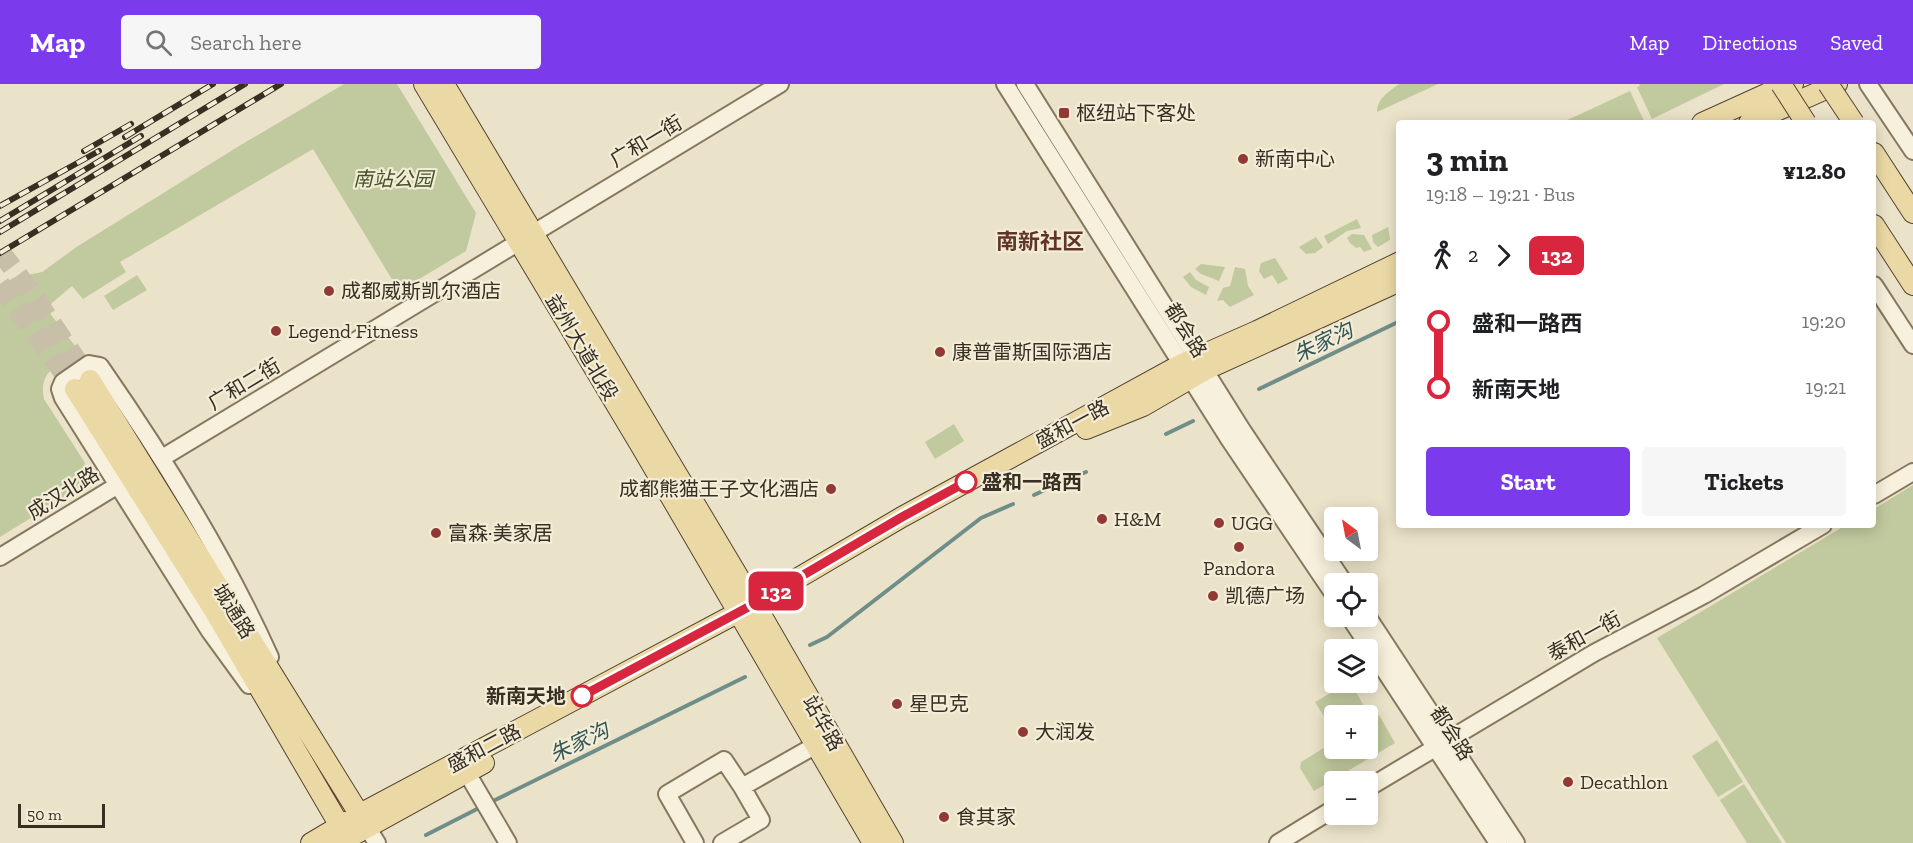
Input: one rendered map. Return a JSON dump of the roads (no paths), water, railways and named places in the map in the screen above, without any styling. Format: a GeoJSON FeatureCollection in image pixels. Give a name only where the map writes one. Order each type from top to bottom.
{"type":"FeatureCollection","features":[{"type":"Feature","properties":{"kind":"main road","name":"益州大道北段"},"geometry":{"type":"LineString","coordinates":[[424,84],[526,238]]}},
{"type":"Feature","properties":{"kind":"main road","name":"益州大道北段"},"geometry":{"type":"LineString","coordinates":[[444,84],[526,238],[749,613]]}},
{"type":"Feature","properties":{"kind":"main road"},"geometry":{"type":"LineString","coordinates":[[1708,120],[1771,87],[1793,84]]}},
{"type":"Feature","properties":{"kind":"main road"},"geometry":{"type":"LineString","coordinates":[[1828,84],[1852,120]]}},
{"type":"Feature","properties":{"kind":"main road"},"geometry":{"type":"LineString","coordinates":[[1761,120],[1837,84]]}},
{"type":"Feature","properties":{"kind":"main road"},"geometry":{"type":"LineString","coordinates":[[1771,87],[1803,120]]}},
{"type":"Feature","properties":{"kind":"main road"},"geometry":{"type":"LineString","coordinates":[[1876,156],[1913,213]]}},
{"type":"Feature","properties":{"kind":"main road"},"geometry":{"type":"LineString","coordinates":[[1876,228],[1913,285]]}},
{"type":"Feature","properties":{"kind":"main road","name":"盛和一路"},"geometry":{"type":"LineString","coordinates":[[749,613],[1039,451],[1143,406],[1194,367],[1257,331],[1396,264]]}},
{"type":"Feature","properties":{"kind":"main road","name":"盛和一路"},"geometry":{"type":"LineString","coordinates":[[1194,367],[1396,283]]}},
{"type":"Feature","properties":{"kind":"main road","name":"城通路"},"geometry":{"type":"LineString","coordinates":[[83,384],[215,612],[368,828]]}},
{"type":"Feature","properties":{"kind":"main road"},"geometry":{"type":"LineString","coordinates":[[368,828],[749,613]]}},
{"type":"Feature","properties":{"kind":"main road","name":"站华路"},"geometry":{"type":"LineString","coordinates":[[749,613],[816,745],[873,843]]}},
{"type":"Feature","properties":{"kind":"main road","name":"站华路"},"geometry":{"type":"LineString","coordinates":[[749,613],[892,843]]}},
{"type":"Feature","properties":{"kind":"main road","name":"盛和二路"},"geometry":{"type":"LineString","coordinates":[[311,843],[344,838],[368,828],[749,613]]}},
{"type":"Feature","properties":{"kind":"main road","name":"城通路"},"geometry":{"type":"LineString","coordinates":[[287,714],[344,838]]}},
{"type":"Feature","properties":{"kind":"street","name":"广和一街"},"geometry":{"type":"LineString","coordinates":[[526,238],[780,84]]}},
{"type":"Feature","properties":{"kind":"street","name":"都会路"},"geometry":{"type":"LineString","coordinates":[[1005,84],[1194,367],[1242,430],[1338,573]]}},
{"type":"Feature","properties":{"kind":"street","name":"都会路"},"geometry":{"type":"LineString","coordinates":[[1025,84],[1194,367],[1229,439],[1324,580]]}},
{"type":"Feature","properties":{"kind":"street"},"geometry":{"type":"LineString","coordinates":[[1868,84],[1913,151]]}},
{"type":"Feature","properties":{"kind":"street"},"geometry":{"type":"LineString","coordinates":[[1759,120],[1771,87]]}},
{"type":"Feature","properties":{"kind":"street","name":"广和二街"},"geometry":{"type":"LineString","coordinates":[[162,458],[526,238]]}},
{"type":"Feature","properties":{"kind":"street"},"geometry":{"type":"LineString","coordinates":[[1876,288],[1913,345]]}},
{"type":"Feature","properties":{"kind":"street"},"geometry":{"type":"LineString","coordinates":[[89,364],[100,366],[162,458],[245,601],[287,714],[248,684],[209,630],[63,398],[60,388],[63,382],[89,364]]}},
{"type":"Feature","properties":{"kind":"street"},"geometry":{"type":"LineString","coordinates":[[1876,494],[1913,472]]}},
{"type":"Feature","properties":{"kind":"street","name":"成汉北路"},"geometry":{"type":"LineString","coordinates":[[0,557],[118,484]]}},
{"type":"Feature","properties":{"kind":"street","name":"泰和一街"},"geometry":{"type":"LineString","coordinates":[[1378,782],[1594,653],[1704,595],[1818,528]]}},
{"type":"Feature","properties":{"kind":"street","name":"都会路"},"geometry":{"type":"LineString","coordinates":[[1357,627],[1516,843]]}},
{"type":"Feature","properties":{"kind":"street","name":"都会路"},"geometry":{"type":"LineString","coordinates":[[1374,627],[1443,743],[1498,843]]}},
{"type":"Feature","properties":{"kind":"street"},"geometry":{"type":"LineString","coordinates":[[742,787],[816,745]]}},
{"type":"Feature","properties":{"kind":"street"},"geometry":{"type":"LineString","coordinates":[[695,843],[667,794],[724,760],[761,820],[722,843]]}},
{"type":"Feature","properties":{"kind":"street"},"geometry":{"type":"LineString","coordinates":[[467,773],[508,843]]}},
{"type":"Feature","properties":{"kind":"street"},"geometry":{"type":"LineString","coordinates":[[1278,843],[1324,815]]}},
{"type":"Feature","properties":{"kind":"waterway","name":"朱家沟"},"geometry":{"type":"LineString","coordinates":[[1259,389],[1396,323]]}},
{"type":"Feature","properties":{"kind":"waterway","name":"朱家沟"},"geometry":{"type":"LineString","coordinates":[[1166,434],[1193,421]]}},
{"type":"Feature","properties":{"kind":"waterway","name":"朱家沟"},"geometry":{"type":"LineString","coordinates":[[1067,480],[1086,472]]}},
{"type":"Feature","properties":{"kind":"waterway","name":"朱家沟"},"geometry":{"type":"LineString","coordinates":[[1034,495],[1047,489]]}},
{"type":"Feature","properties":{"kind":"waterway","name":"朱家沟"},"geometry":{"type":"LineString","coordinates":[[810,645],[827,637],[981,518],[1013,504]]}},
{"type":"Feature","properties":{"kind":"waterway","name":"朱家沟"},"geometry":{"type":"LineString","coordinates":[[491,802],[745,677]]}},
{"type":"Feature","properties":{"kind":"waterway","name":"朱家沟"},"geometry":{"type":"LineString","coordinates":[[426,835],[481,807]]}},
{"type":"Feature","properties":{"kind":"tunnel"},"geometry":{"type":"LineString","coordinates":[[0,251],[90,380]]}},
{"type":"Feature","properties":{"kind":"tunnel"},"geometry":{"type":"LineString","coordinates":[[0,284],[75,389]]}},
{"type":"Feature","properties":{"kind":"railway"},"geometry":{"type":"LineString","coordinates":[[125,137],[213,84]]}},
{"type":"Feature","properties":{"kind":"railway"},"geometry":{"type":"LineString","coordinates":[[0,232],[245,84]]}},
{"type":"Feature","properties":{"kind":"railway"},"geometry":{"type":"LineString","coordinates":[[0,253],[281,84]]}},
{"type":"Feature","properties":{"kind":"railway"},"geometry":{"type":"LineString","coordinates":[[84,151],[131,124]]}},
{"type":"Feature","properties":{"kind":"railway"},"geometry":{"type":"LineString","coordinates":[[0,221],[141,136]]}},
{"type":"Feature","properties":{"kind":"railway"},"geometry":{"type":"LineString","coordinates":[[0,206],[99,151]]}},
{"type":"Feature","properties":{"kind":"place","name":"枢纽站下客处"},"geometry":{"type":"Point","coordinates":[1064,113]}},
{"type":"Feature","properties":{"kind":"place","name":"新南中心"},"geometry":{"type":"Point","coordinates":[1243,159]}},
{"type":"Feature","properties":{"kind":"place","name":"成都威斯凯尔酒店"},"geometry":{"type":"Point","coordinates":[329,291]}},
{"type":"Feature","properties":{"kind":"place","name":"Legend Fitness"},"geometry":{"type":"Point","coordinates":[276,331]}},
{"type":"Feature","properties":{"kind":"place","name":"康普雷斯国际酒店"},"geometry":{"type":"Point","coordinates":[940,352]}},
{"type":"Feature","properties":{"kind":"place","name":"盛和一路西"},"geometry":{"type":"Point","coordinates":[966,482]}},
{"type":"Feature","properties":{"kind":"place","name":"成都熊猫王子文化酒店"},"geometry":{"type":"Point","coordinates":[831,489]}},
{"type":"Feature","properties":{"kind":"place","name":"H&M"},"geometry":{"type":"Point","coordinates":[1102,519]}},
{"type":"Feature","properties":{"kind":"place","name":"UGG"},"geometry":{"type":"Point","coordinates":[1219,523]}},
{"type":"Feature","properties":{"kind":"place","name":"富森·美家居"},"geometry":{"type":"Point","coordinates":[436,533]}},
{"type":"Feature","properties":{"kind":"place","name":"Pandora"},"geometry":{"type":"Point","coordinates":[1239,547]}},
{"type":"Feature","properties":{"kind":"place","name":"凯德广场"},"geometry":{"type":"Point","coordinates":[1213,596]}},
{"type":"Feature","properties":{"kind":"place","name":"新南天地"},"geometry":{"type":"Point","coordinates":[582,696]}},
{"type":"Feature","properties":{"kind":"place","name":"星巴克"},"geometry":{"type":"Point","coordinates":[897,704]}},
{"type":"Feature","properties":{"kind":"place","name":"大润发"},"geometry":{"type":"Point","coordinates":[1023,732]}},
{"type":"Feature","properties":{"kind":"place","name":"Decathlon"},"geometry":{"type":"Point","coordinates":[1568,782]}},
{"type":"Feature","properties":{"kind":"place","name":"食其家"},"geometry":{"type":"Point","coordinates":[944,817]}},
{"type":"Feature","properties":{"kind":"district","name":"南新社区"},"geometry":{"type":"Point","coordinates":[1040,241]}},
{"type":"Feature","properties":{"kind":"park label","name":"南站公园"},"geometry":{"type":"Point","coordinates":[393,179]}}]}
